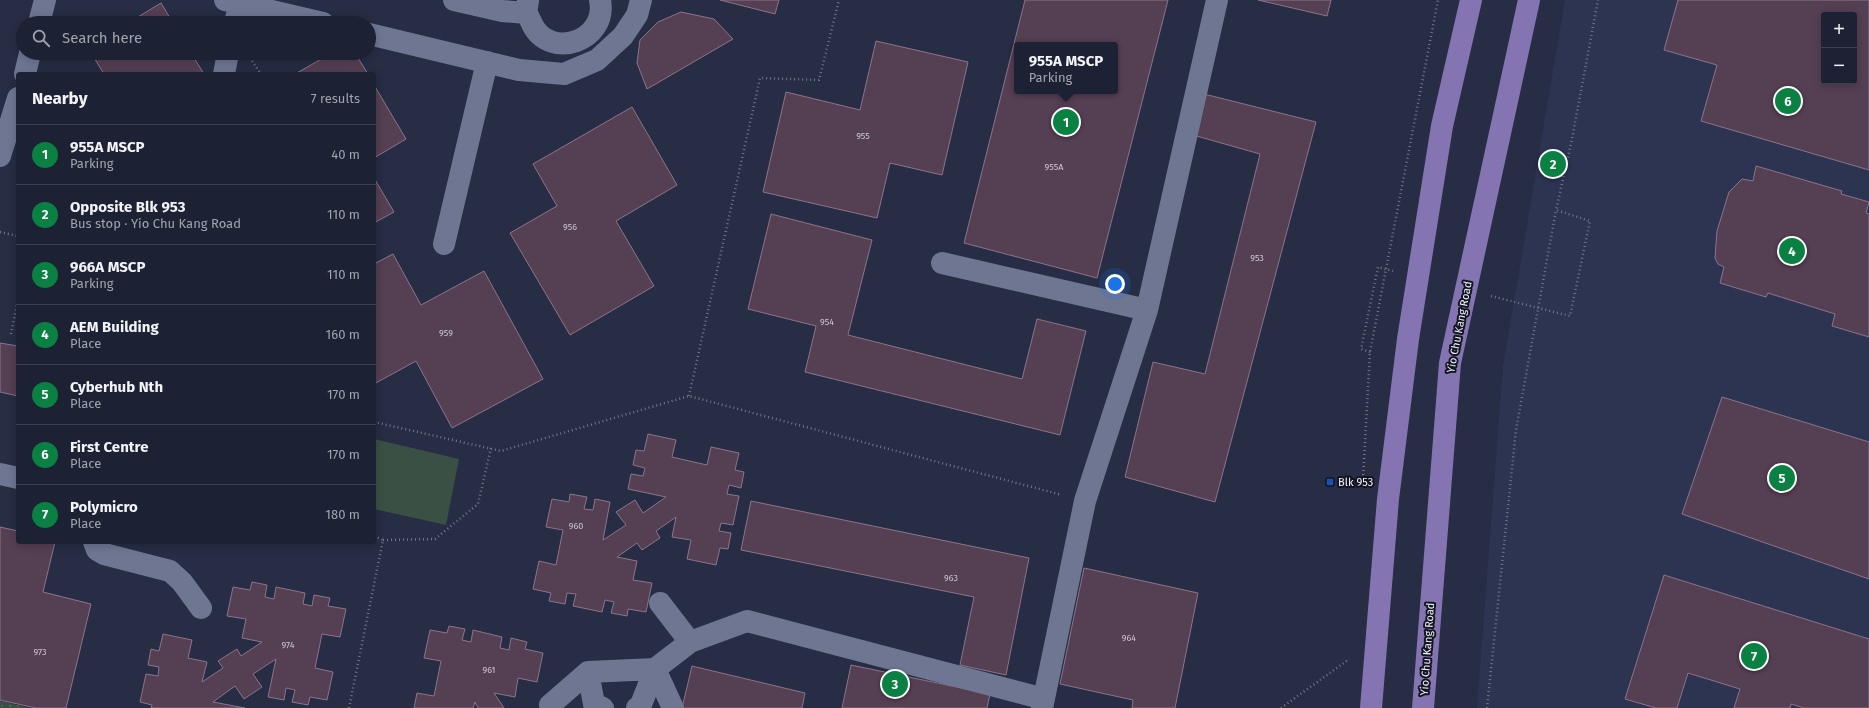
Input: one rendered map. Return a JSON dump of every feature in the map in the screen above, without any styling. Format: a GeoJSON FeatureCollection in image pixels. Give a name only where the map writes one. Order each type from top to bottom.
{"type":"FeatureCollection","features":[{"type":"Feature","properties":{"kind":"main road"},"geometry":{"type":"LineString","coordinates":[[1371,708],[1388,499],[1408,339],[1442,126],[1471,0]]}},
{"type":"Feature","properties":{"kind":"main road","name":"Yio Chu Kang Road"},"geometry":{"type":"LineString","coordinates":[[1423,708],[1450,363],[1529,0]]}},
{"type":"Feature","properties":{"kind":"street"},"geometry":{"type":"LineString","coordinates":[[41,16],[45,0]]}},
{"type":"Feature","properties":{"kind":"street"},"geometry":{"type":"LineString","coordinates":[[454,0],[502,11],[528,6],[536,32],[555,43],[576,43],[594,30],[602,11],[600,0]]}},
{"type":"Feature","properties":{"kind":"street"},"geometry":{"type":"LineString","coordinates":[[376,36],[519,70],[564,74],[597,60],[623,36],[637,15],[641,0]]}},
{"type":"Feature","properties":{"kind":"street"},"geometry":{"type":"LineString","coordinates":[[637,708],[640,707],[655,669],[690,642],[747,621],[1043,704],[1085,501],[1147,310],[1217,0]]}},
{"type":"Feature","properties":{"kind":"street"},"geometry":{"type":"LineString","coordinates":[[233,9],[278,16]]}},
{"type":"Feature","properties":{"kind":"street"},"geometry":{"type":"LineString","coordinates":[[25,72],[28,60]]}},
{"type":"Feature","properties":{"kind":"street"},"geometry":{"type":"LineString","coordinates":[[224,72],[227,60]]}},
{"type":"Feature","properties":{"kind":"street"},"geometry":{"type":"LineString","coordinates":[[444,244],[487,62]]}},
{"type":"Feature","properties":{"kind":"street"},"geometry":{"type":"LineString","coordinates":[[0,156],[16,104]]}},
{"type":"Feature","properties":{"kind":"street"},"geometry":{"type":"LineString","coordinates":[[942,263],[1147,310]]}},
{"type":"Feature","properties":{"kind":"street"},"geometry":{"type":"LineString","coordinates":[[0,474],[16,478]]}},
{"type":"Feature","properties":{"kind":"street"},"geometry":{"type":"LineString","coordinates":[[95,544],[97,550],[104,554],[170,571],[182,582],[201,608]]}},
{"type":"Feature","properties":{"kind":"street"},"geometry":{"type":"LineString","coordinates":[[660,603],[690,642]]}},
{"type":"Feature","properties":{"kind":"street"},"geometry":{"type":"LineString","coordinates":[[550,705],[588,672],[655,669]]}},
{"type":"Feature","properties":{"kind":"street"},"geometry":{"type":"LineString","coordinates":[[655,669],[673,708]]}},
{"type":"Feature","properties":{"kind":"street"},"geometry":{"type":"LineString","coordinates":[[588,672],[594,704],[603,708]]}},
{"type":"Feature","properties":{"kind":"path"},"geometry":{"type":"LineString","coordinates":[[689,396],[760,78],[819,80],[839,0]]}},
{"type":"Feature","properties":{"kind":"path"},"geometry":{"type":"LineString","coordinates":[[1378,267],[1360,349],[1370,352],[1438,0]]}},
{"type":"Feature","properties":{"kind":"path"},"geometry":{"type":"LineString","coordinates":[[1487,708],[1516,430],[1556,210],[1572,139],[1598,0]]}},
{"type":"Feature","properties":{"kind":"path"},"geometry":{"type":"LineString","coordinates":[[1556,210],[1590,221],[1570,316]]}},
{"type":"Feature","properties":{"kind":"path"},"geometry":{"type":"LineString","coordinates":[[0,232],[16,236]]}},
{"type":"Feature","properties":{"kind":"path"},"geometry":{"type":"LineString","coordinates":[[11,334],[16,309]]}},
{"type":"Feature","properties":{"kind":"path"},"geometry":{"type":"LineString","coordinates":[[376,422],[501,451],[689,396],[1085,501]]}},
{"type":"Feature","properties":{"kind":"path"},"geometry":{"type":"LineString","coordinates":[[376,537],[383,540],[435,539],[478,504],[491,448]]}},
{"type":"Feature","properties":{"kind":"path"},"geometry":{"type":"LineString","coordinates":[[349,708],[383,540]]}},
{"type":"Feature","properties":{"kind":"path"},"geometry":{"type":"LineString","coordinates":[[1281,708],[1348,660]]}},
{"type":"Feature","properties":{"kind":"shaded area"},"geometry":{"type":"Polygon","coordinates":[[[1565,0],[1869,0],[1869,708],[1477,708],[1503,366],[1565,0]]]}},
{"type":"Feature","properties":{"kind":"green space"},"geometry":{"type":"Polygon","coordinates":[[[376,439],[459,459],[446,525],[376,509],[376,439]]]}},
{"type":"Feature","properties":{"kind":"green space"},"geometry":{"type":"Polygon","coordinates":[[[0,701],[30,708],[0,708],[0,701]]]}},
{"type":"Feature","properties":{"kind":"building"},"geometry":{"type":"Polygon","coordinates":[[[720,0],[779,0],[775,14],[720,0]]]}},
{"type":"Feature","properties":{"kind":"building"},"geometry":{"type":"Polygon","coordinates":[[[1025,0],[1168,0],[1097,278],[964,243],[1014,44],[1014,94],[1118,94],[1118,42],[1014,42],[1025,0]]]}},
{"type":"Feature","properties":{"kind":"building"},"geometry":{"type":"Polygon","coordinates":[[[1258,0],[1331,0],[1327,16],[1258,0]]]}},
{"type":"Feature","properties":{"kind":"building"},"geometry":{"type":"Polygon","coordinates":[[[1678,0],[1869,0],[1869,170],[1701,121],[1717,65],[1664,50],[1678,0]]]}},
{"type":"Feature","properties":{"kind":"building"},"geometry":{"type":"Polygon","coordinates":[[[161,3],[169,16],[140,16],[161,3]]]}},
{"type":"Feature","properties":{"kind":"building"},"geometry":{"type":"Polygon","coordinates":[[[681,12],[714,19],[733,39],[647,89],[637,63],[640,40],[658,22],[681,12]]]}},
{"type":"Feature","properties":{"kind":"building"},"geometry":{"type":"Polygon","coordinates":[[[876,41],[968,62],[942,175],[890,163],[877,218],[763,192],[786,92],[860,110],[876,41]]]}},
{"type":"Feature","properties":{"kind":"building"},"geometry":{"type":"Polygon","coordinates":[[[95,60],[195,60],[203,72],[103,72],[95,60]]]}},
{"type":"Feature","properties":{"kind":"building"},"geometry":{"type":"Polygon","coordinates":[[[320,60],[359,60],[367,72],[299,72],[320,60]]]}},
{"type":"Feature","properties":{"kind":"building"},"geometry":{"type":"Polygon","coordinates":[[[376,88],[406,139],[376,157],[376,88]]]}},
{"type":"Feature","properties":{"kind":"building"},"geometry":{"type":"Polygon","coordinates":[[[1204,94],[1316,122],[1215,502],[1125,477],[1153,362],[1205,374],[1260,154],[1193,135],[1204,94]]]}},
{"type":"Feature","properties":{"kind":"building"},"geometry":{"type":"Polygon","coordinates":[[[632,107],[677,185],[616,221],[654,286],[570,335],[510,233],[557,206],[533,164],[632,107]]]}},
{"type":"Feature","properties":{"kind":"building"},"geometry":{"type":"Polygon","coordinates":[[[1756,166],[1842,191],[1841,194],[1869,202],[1866,213],[1869,214],[1869,337],[1832,326],[1835,314],[1768,293],[1766,297],[1720,283],[1724,267],[1718,264],[1715,258],[1717,231],[1729,192],[1742,179],[1753,181],[1756,166]]]}},
{"type":"Feature","properties":{"kind":"building"},"geometry":{"type":"Polygon","coordinates":[[[376,181],[394,212],[376,222],[376,181]]]}},
{"type":"Feature","properties":{"kind":"building"},"geometry":{"type":"Polygon","coordinates":[[[771,214],[872,240],[848,335],[1022,379],[1037,319],[1086,331],[1060,435],[805,372],[816,326],[748,309],[771,214]]]}},
{"type":"Feature","properties":{"kind":"building"},"geometry":{"type":"Polygon","coordinates":[[[393,254],[421,305],[484,271],[543,379],[452,428],[416,361],[376,383],[376,263],[393,254]]]}},
{"type":"Feature","properties":{"kind":"building"},"geometry":{"type":"Polygon","coordinates":[[[0,343],[16,346],[16,396],[0,392],[0,343]]]}},
{"type":"Feature","properties":{"kind":"building"},"geometry":{"type":"Polygon","coordinates":[[[1722,397],[1869,442],[1869,579],[1682,514],[1722,397]]]}},
{"type":"Feature","properties":{"kind":"building"},"geometry":{"type":"Polygon","coordinates":[[[648,434],[676,440],[672,457],[707,465],[711,447],[739,453],[735,470],[744,472],[741,488],[729,485],[727,494],[739,496],[733,525],[721,523],[719,531],[731,533],[728,549],[720,548],[716,565],[687,559],[691,540],[672,537],[676,517],[656,531],[660,538],[642,550],[637,543],[617,557],[637,561],[633,580],[652,583],[646,612],[628,609],[627,616],[611,613],[614,602],[605,600],[602,612],[573,606],[576,594],[567,593],[565,604],[549,601],[551,593],[533,589],[539,561],[556,565],[563,530],[546,527],[552,499],[569,502],[570,494],[587,497],[584,509],[593,510],[595,499],[610,502],[603,540],[626,525],[616,512],[635,500],[643,513],[666,497],[628,489],[631,474],[643,476],[645,468],[633,465],[636,450],[644,451],[648,434]]]}},
{"type":"Feature","properties":{"kind":"building"},"geometry":{"type":"Polygon","coordinates":[[[751,501],[1029,558],[1006,675],[960,665],[974,597],[741,550],[751,501]]]}},
{"type":"Feature","properties":{"kind":"building"},"geometry":{"type":"Polygon","coordinates":[[[0,527],[16,531],[16,544],[55,544],[43,592],[91,604],[66,708],[36,708],[0,700],[0,527]]]}},
{"type":"Feature","properties":{"kind":"building"},"geometry":{"type":"Polygon","coordinates":[[[1084,568],[1198,593],[1175,708],[1132,708],[1133,700],[1060,684],[1084,568]]]}},
{"type":"Feature","properties":{"kind":"building"},"geometry":{"type":"Polygon","coordinates":[[[1664,575],[1869,639],[1869,708],[1804,708],[1791,704],[1790,708],[1734,708],[1740,689],[1688,673],[1677,708],[1656,708],[1625,699],[1664,575]]]}},
{"type":"Feature","properties":{"kind":"building"},"geometry":{"type":"Polygon","coordinates":[[[252,582],[267,585],[265,597],[274,599],[276,587],[305,593],[303,604],[312,606],[314,595],[330,598],[328,606],[346,609],[340,637],[322,634],[315,668],[333,672],[327,700],[310,697],[308,705],[292,702],[295,690],[286,688],[284,700],[268,697],[276,659],[253,674],[262,687],[244,699],[235,686],[213,702],[245,708],[151,708],[152,705],[140,702],[146,674],[158,676],[159,667],[148,665],[151,649],[159,651],[163,634],[192,640],[188,658],[207,662],[202,682],[223,668],[218,661],[237,649],[241,656],[262,642],[242,638],[246,619],[227,616],[233,587],[250,590],[252,582]]]}},
{"type":"Feature","properties":{"kind":"building"},"geometry":{"type":"Polygon","coordinates":[[[449,626],[465,629],[462,640],[471,642],[473,630],[502,637],[500,648],[509,650],[511,638],[527,642],[525,649],[543,653],[537,682],[518,678],[515,697],[494,693],[504,708],[478,708],[475,702],[473,708],[414,708],[417,693],[434,696],[441,661],[424,658],[430,630],[447,633],[449,626]]]}},
{"type":"Feature","properties":{"kind":"building"},"geometry":{"type":"Polygon","coordinates":[[[851,665],[990,694],[987,708],[842,708],[851,665]]]}},
{"type":"Feature","properties":{"kind":"building"},"geometry":{"type":"Polygon","coordinates":[[[692,666],[805,693],[802,708],[682,708],[692,666]]]}},
{"type":"Feature","properties":{"kind":"place","name":"First Centre"},"geometry":{"type":"Point","coordinates":[1788,101]}},
{"type":"Feature","properties":{"kind":"place","name":"955A MSCP"},"geometry":{"type":"Point","coordinates":[1066,122]}},
{"type":"Feature","properties":{"kind":"place","name":"Opposite Blk 953"},"geometry":{"type":"Point","coordinates":[1553,164]}},
{"type":"Feature","properties":{"kind":"place","name":"AEM Building"},"geometry":{"type":"Point","coordinates":[1792,251]}},
{"type":"Feature","properties":{"kind":"place","name":"Cyberhub Nth"},"geometry":{"type":"Point","coordinates":[1782,478]}},
{"type":"Feature","properties":{"kind":"place","name":"Blk 953"},"geometry":{"type":"Point","coordinates":[1330,482]}},
{"type":"Feature","properties":{"kind":"place","name":"Polymicro"},"geometry":{"type":"Point","coordinates":[1754,656]}},
{"type":"Feature","properties":{"kind":"place","name":"966A MSCP"},"geometry":{"type":"Point","coordinates":[895,684]}}]}
